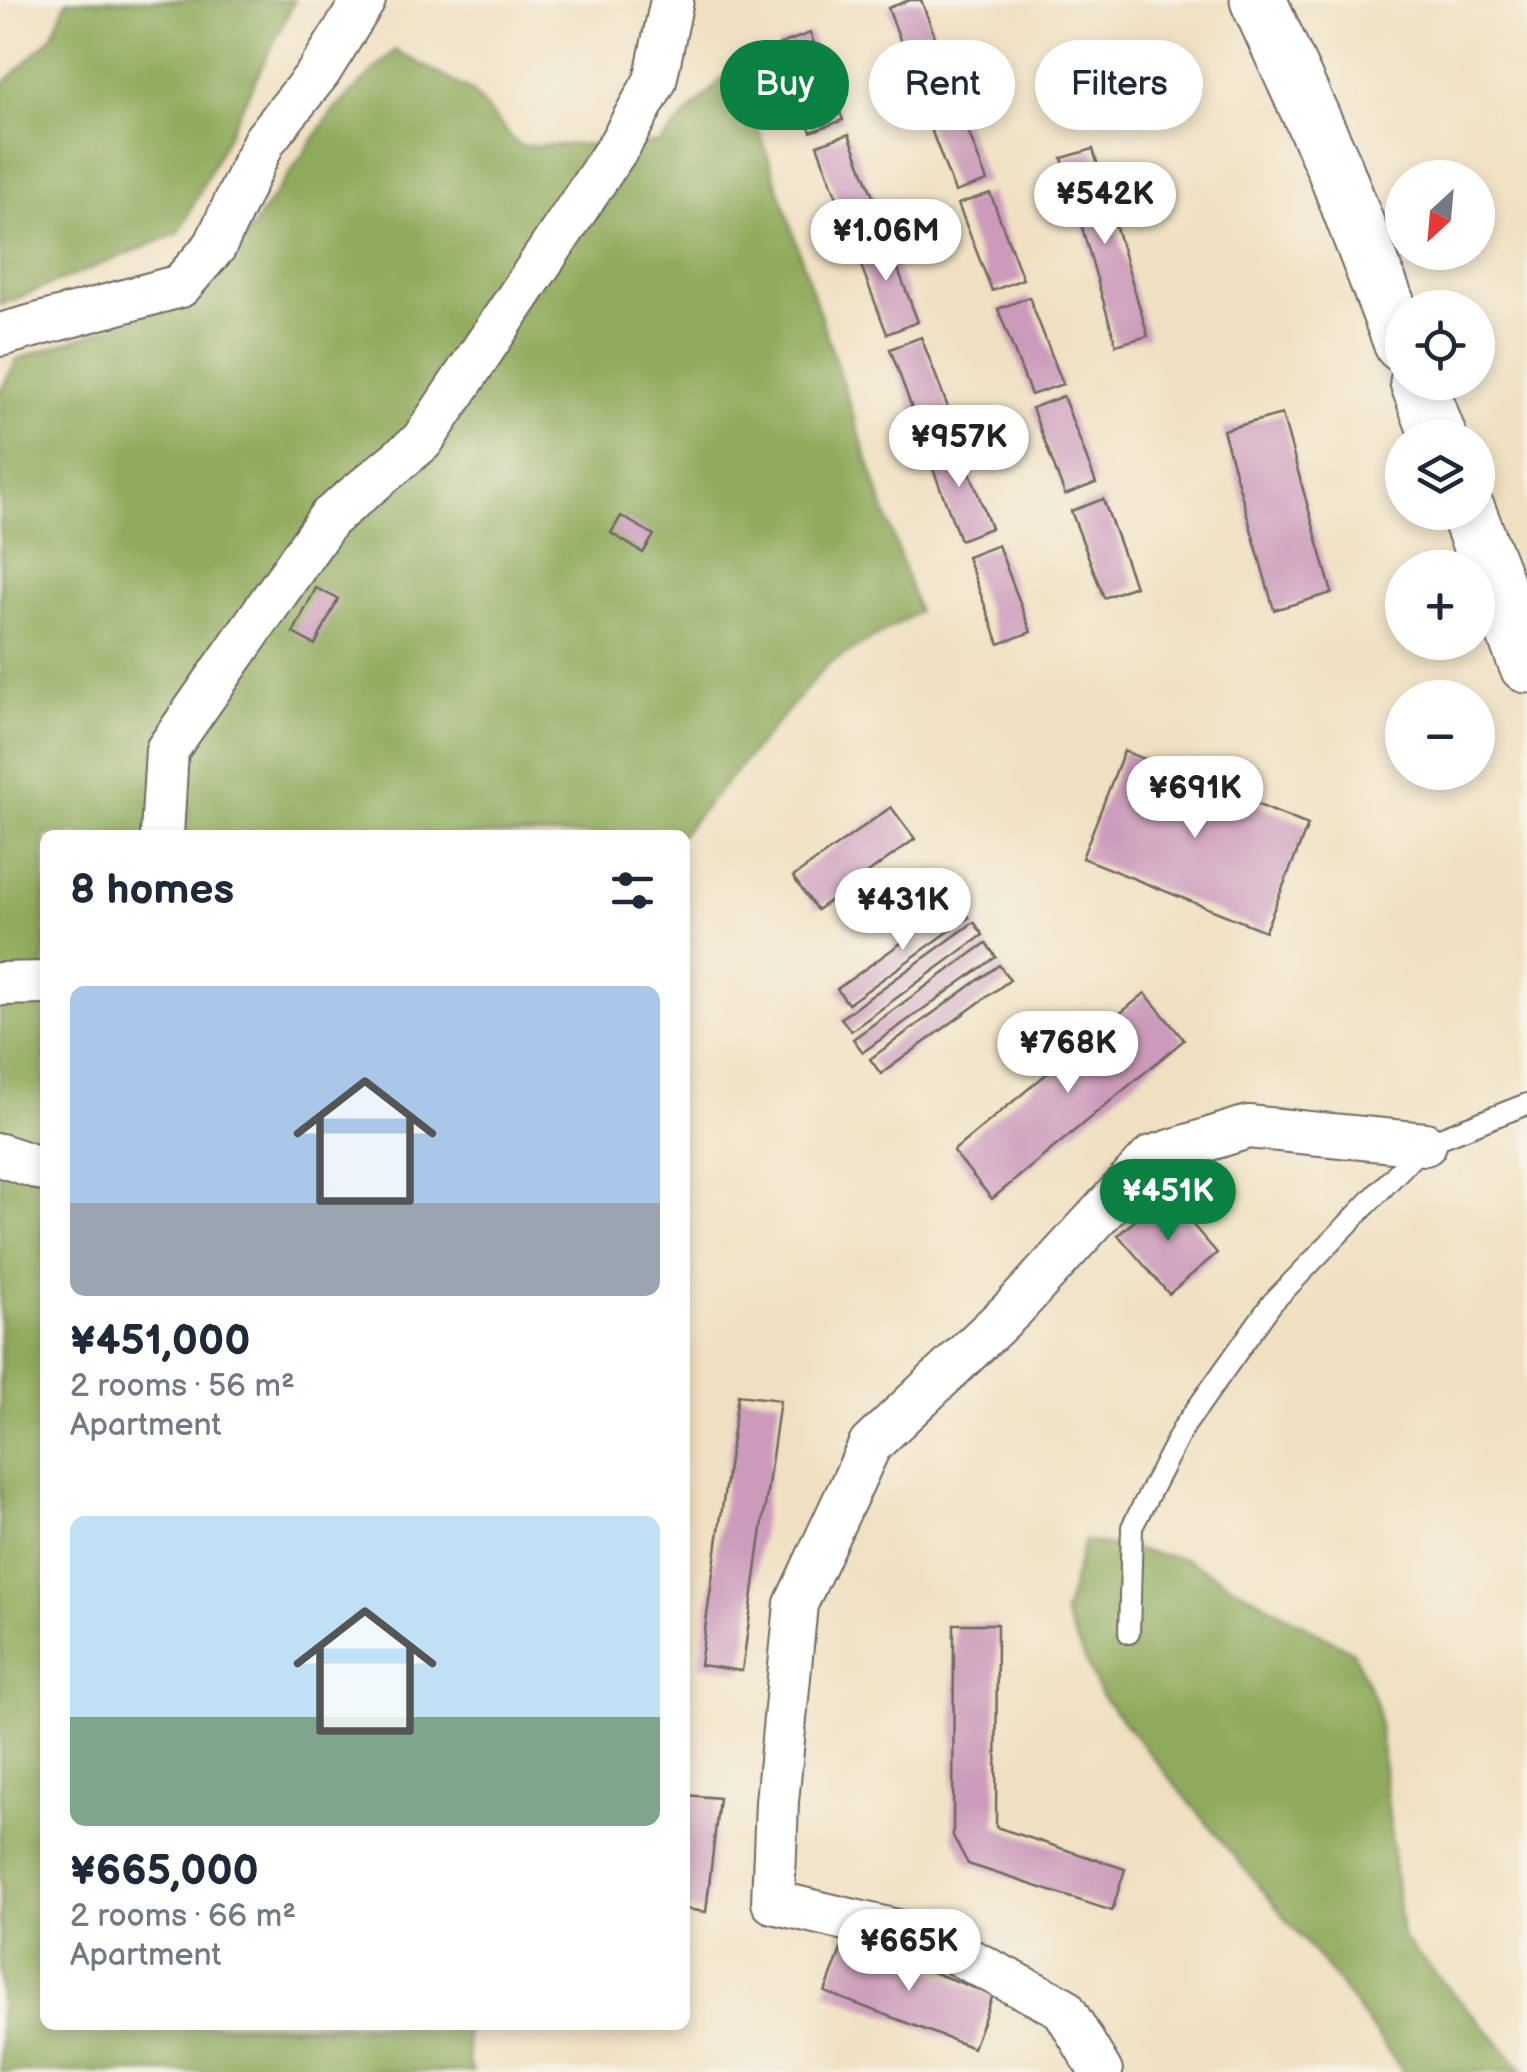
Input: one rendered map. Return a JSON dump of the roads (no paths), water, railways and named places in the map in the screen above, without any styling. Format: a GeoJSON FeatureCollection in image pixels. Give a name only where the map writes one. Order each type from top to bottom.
{"type":"FeatureCollection","features":[{"type":"Feature","properties":{"kind":"main road"},"geometry":{"type":"LineString","coordinates":[[1258,0],[1333,164],[1385,300]]}},
{"type":"Feature","properties":{"kind":"main road"},"geometry":{"type":"LineString","coordinates":[[1475,530],[1527,665]]}},
{"type":"Feature","properties":{"kind":"street"},"geometry":{"type":"LineString","coordinates":[[0,335],[180,286],[215,246],[264,141],[318,72],[364,0]]}},
{"type":"Feature","properties":{"kind":"street"},"geometry":{"type":"LineString","coordinates":[[162,830],[167,750],[329,518],[422,441],[620,144],[656,81],[672,0]]}},
{"type":"Feature","properties":{"kind":"street"},"geometry":{"type":"LineString","coordinates":[[0,984],[40,983]]}},
{"type":"Feature","properties":{"kind":"street"},"geometry":{"type":"LineString","coordinates":[[1101,2072],[1063,2008],[1046,1999],[926,1938],[773,1902],[777,1802],[796,1604],[870,1445],[1012,1309],[1152,1157],[1248,1127],[1425,1144]]}},
{"type":"Feature","properties":{"kind":"street"},"geometry":{"type":"LineString","coordinates":[[0,1155],[40,1168]]}},
{"type":"Feature","properties":{"kind":"lane"},"geometry":{"type":"LineString","coordinates":[[1130,1632],[1132,1527],[1183,1428],[1272,1303],[1425,1144],[1527,1104]]}}]}
